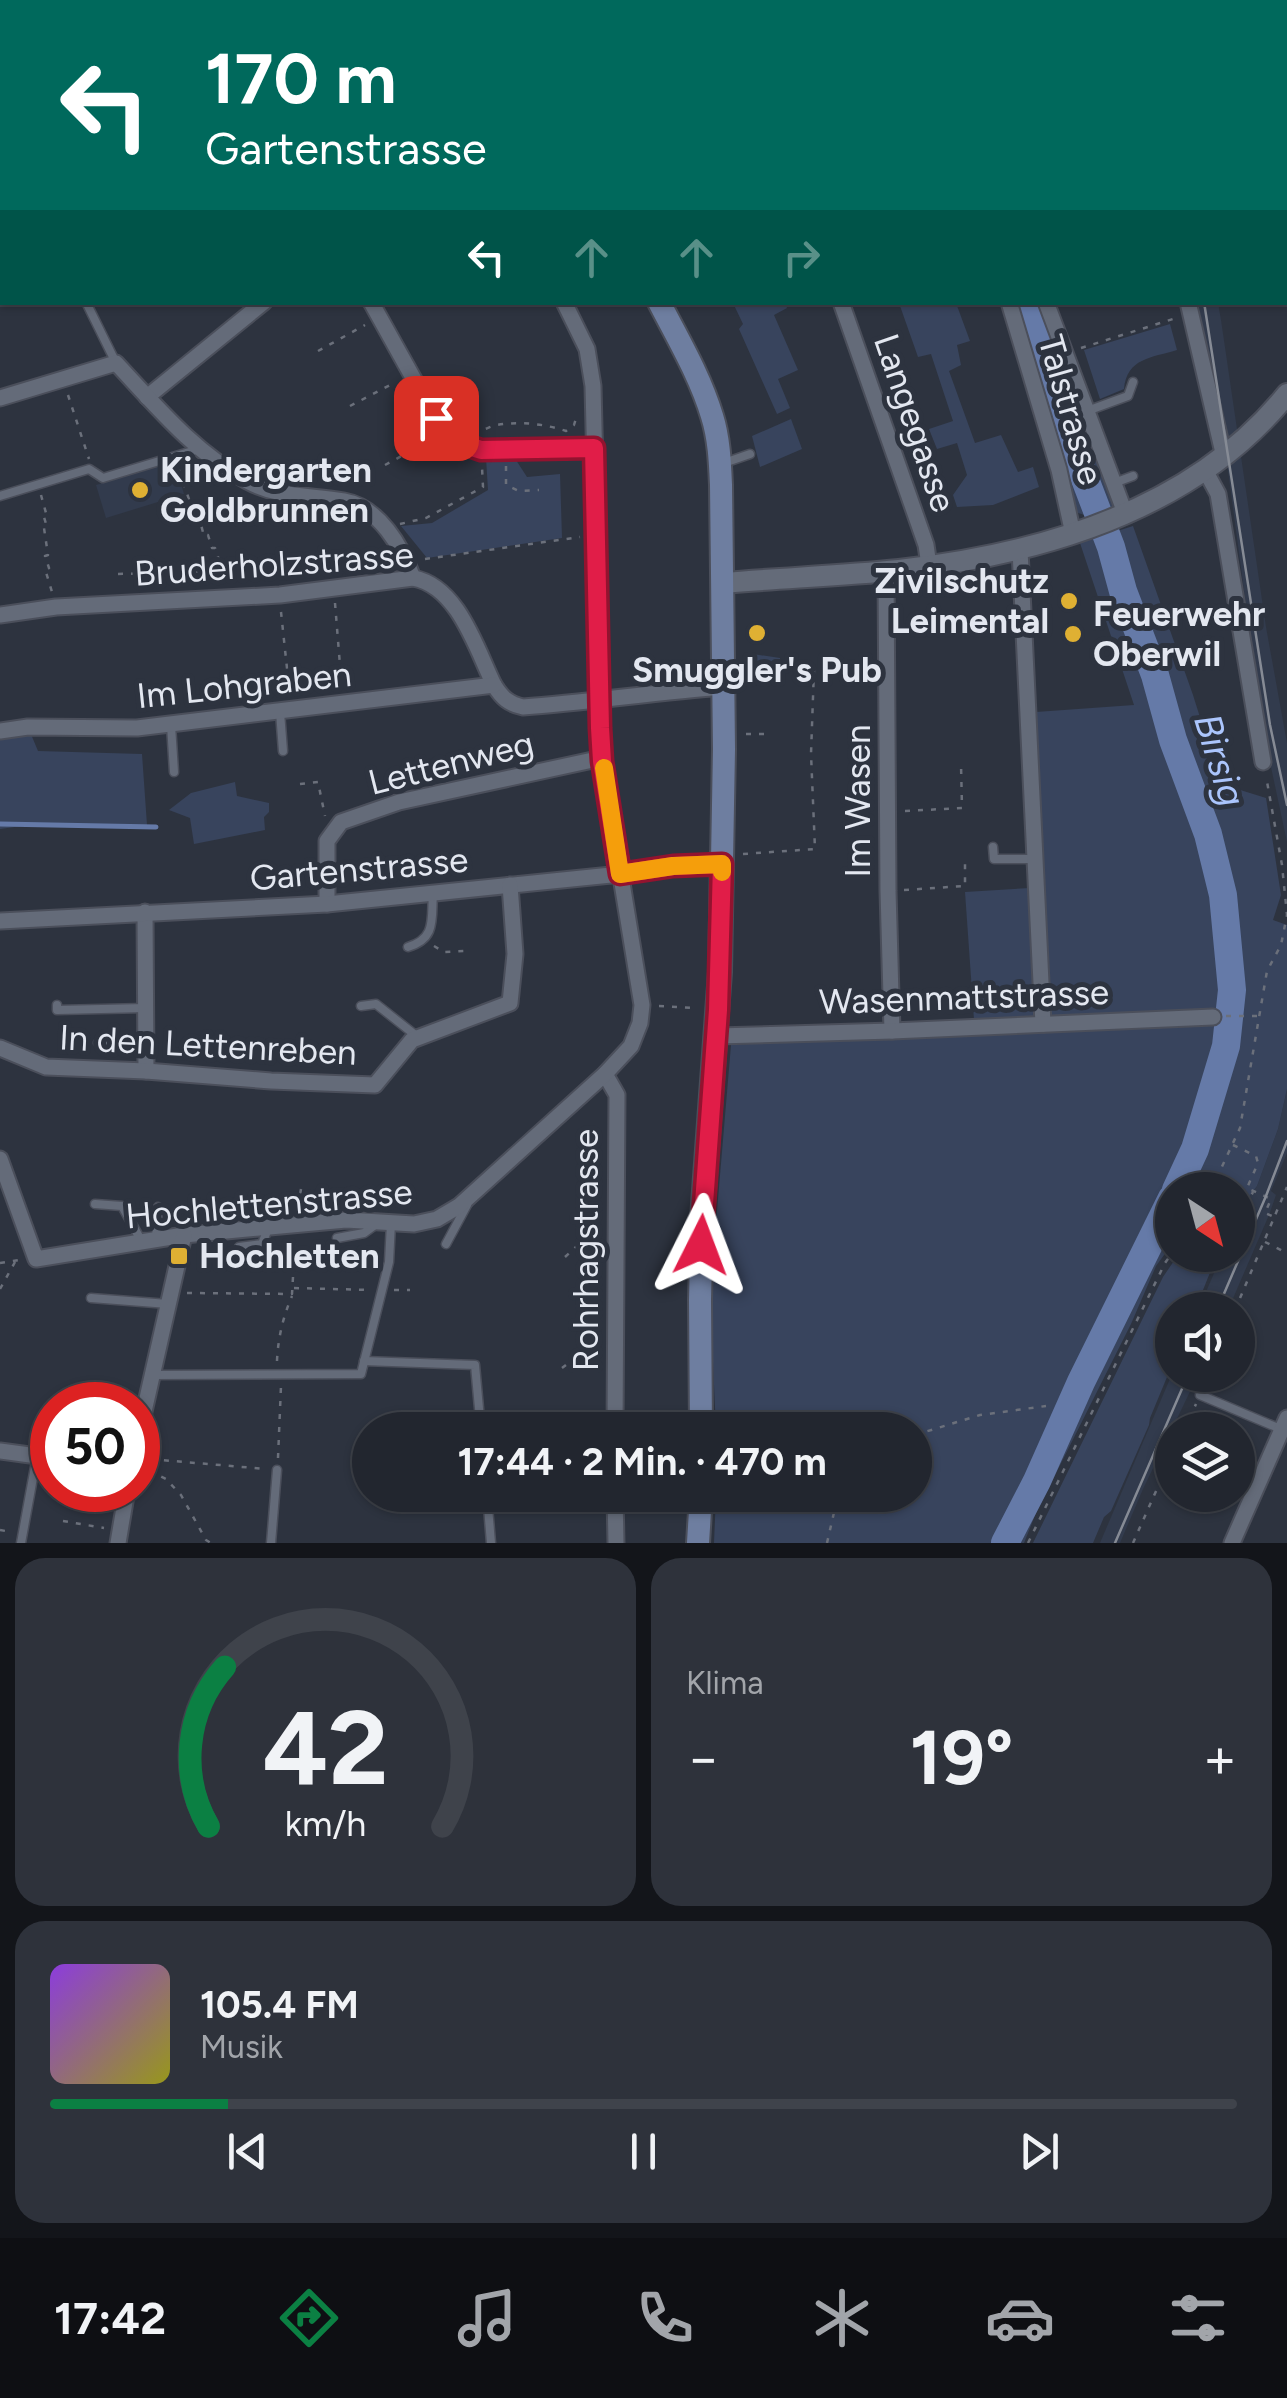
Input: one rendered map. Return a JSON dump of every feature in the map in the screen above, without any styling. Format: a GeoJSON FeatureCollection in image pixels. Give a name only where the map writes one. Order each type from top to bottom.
{"type":"FeatureCollection","features":[{"type":"Feature","properties":{"kind":"main road"},"geometry":{"type":"LineString","coordinates":[[659,305],[707,402],[720,464],[722,860],[717,1036],[702,1218],[701,1412]]}},
{"type":"Feature","properties":{"kind":"main road"},"geometry":{"type":"LineString","coordinates":[[698,1543],[699,1512]]}},
{"type":"Feature","properties":{"kind":"street"},"geometry":{"type":"LineString","coordinates":[[147,397],[260,305]]}},
{"type":"Feature","properties":{"kind":"street"},"geometry":{"type":"LineString","coordinates":[[566,305],[587,348],[593,386],[602,758],[642,1006]]}},
{"type":"Feature","properties":{"kind":"street","name":"Langegasse"},"geometry":{"type":"LineString","coordinates":[[841,305],[926,545],[929,565]]}},
{"type":"Feature","properties":{"kind":"street","name":"Talstrasse"},"geometry":{"type":"LineString","coordinates":[[1010,305],[1059,470],[1073,534]]}},
{"type":"Feature","properties":{"kind":"street"},"geometry":{"type":"LineString","coordinates":[[1047,305],[1125,513]]}},
{"type":"Feature","properties":{"kind":"street"},"geometry":{"type":"LineString","coordinates":[[1190,308],[1224,457]]}},
{"type":"Feature","properties":{"kind":"street"},"geometry":{"type":"LineString","coordinates":[[375,310],[411,375],[463,444],[481,450],[594,448]]}},
{"type":"Feature","properties":{"kind":"street"},"geometry":{"type":"LineString","coordinates":[[0,398],[116,364],[185,437],[221,466],[252,484],[284,495],[345,500],[368,510],[384,527],[410,570]]}},
{"type":"Feature","properties":{"kind":"street"},"geometry":{"type":"LineString","coordinates":[[723,582],[929,565],[1020,550],[1073,534],[1160,498],[1205,470],[1264,422],[1287,394]]}},
{"type":"Feature","properties":{"kind":"street"},"geometry":{"type":"LineString","coordinates":[[1205,470],[1218,494],[1263,762]]}},
{"type":"Feature","properties":{"kind":"street"},"geometry":{"type":"LineString","coordinates":[[1020,550],[1044,1024]]}},
{"type":"Feature","properties":{"kind":"street","name":"Bruderholzstrasse"},"geometry":{"type":"LineString","coordinates":[[0,615],[56,606],[280,595],[410,570],[450,600],[494,686]]}},
{"type":"Feature","properties":{"kind":"street","name":"Im Wasen"},"geometry":{"type":"LineString","coordinates":[[886,570],[892,1032]]}},
{"type":"Feature","properties":{"kind":"street"},"geometry":{"type":"LineString","coordinates":[[494,686],[508,702],[524,707],[724,688]]}},
{"type":"Feature","properties":{"kind":"street","name":"Im Lohgraben"},"geometry":{"type":"LineString","coordinates":[[0,731],[28,727],[171,725],[494,686]]}},
{"type":"Feature","properties":{"kind":"street","name":"Lettenweg"},"geometry":{"type":"LineString","coordinates":[[330,837],[340,822],[399,802],[602,758]]}},
{"type":"Feature","properties":{"kind":"street"},"geometry":{"type":"LineString","coordinates":[[327,904],[330,837]]}},
{"type":"Feature","properties":{"kind":"street","name":"Gartenstrasse"},"geometry":{"type":"LineString","coordinates":[[0,921],[327,904],[722,860]]}},
{"type":"Feature","properties":{"kind":"street","name":"In den Lettenreben"},"geometry":{"type":"LineString","coordinates":[[0,1048],[46,1067],[376,1085],[412,1040],[510,1003],[515,954],[510,886]]}},
{"type":"Feature","properties":{"kind":"street"},"geometry":{"type":"LineString","coordinates":[[145,912],[146,1071]]}},
{"type":"Feature","properties":{"kind":"street","name":"Hochlettenstrasse"},"geometry":{"type":"LineString","coordinates":[[36,1259],[184,1235],[270,1226],[346,1220],[414,1224],[437,1219],[460,1206],[605,1074],[630,1046],[642,1006]]}},
{"type":"Feature","properties":{"kind":"street","name":"Wasenmattstrasse"},"geometry":{"type":"LineString","coordinates":[[717,1036],[1213,1017]]}},
{"type":"Feature","properties":{"kind":"street","name":"Rohrhagstrasse"},"geometry":{"type":"LineString","coordinates":[[605,1074],[616,1094],[615,1412]]}},
{"type":"Feature","properties":{"kind":"street"},"geometry":{"type":"LineString","coordinates":[[1,1164],[36,1259]]}},
{"type":"Feature","properties":{"kind":"street"},"geometry":{"type":"LineString","coordinates":[[151,1382],[184,1235]]}},
{"type":"Feature","properties":{"kind":"street"},"geometry":{"type":"LineString","coordinates":[[1232,1543],[1285,1426]]}},
{"type":"Feature","properties":{"kind":"street"},"geometry":{"type":"LineString","coordinates":[[0,1451],[30,1455]]}},
{"type":"Feature","properties":{"kind":"street"},"geometry":{"type":"LineString","coordinates":[[119,1537],[123,1512]]}},
{"type":"Feature","properties":{"kind":"street"},"geometry":{"type":"LineString","coordinates":[[615,1512],[616,1543]]}},
{"type":"Feature","properties":{"kind":"lane"},"geometry":{"type":"LineString","coordinates":[[87,305],[116,364]]}},
{"type":"Feature","properties":{"kind":"lane"},"geometry":{"type":"LineString","coordinates":[[1087,411],[1128,396],[1133,382]]}},
{"type":"Feature","properties":{"kind":"lane"},"geometry":{"type":"LineString","coordinates":[[0,496],[89,469],[103,478],[199,449]]}},
{"type":"Feature","properties":{"kind":"lane"},"geometry":{"type":"LineString","coordinates":[[720,464],[750,454]]}},
{"type":"Feature","properties":{"kind":"lane"},"geometry":{"type":"LineString","coordinates":[[1114,484],[1133,476]]}},
{"type":"Feature","properties":{"kind":"lane"},"geometry":{"type":"LineString","coordinates":[[281,712],[284,751]]}},
{"type":"Feature","properties":{"kind":"lane"},"geometry":{"type":"LineString","coordinates":[[171,725],[174,772]]}},
{"type":"Feature","properties":{"kind":"lane"},"geometry":{"type":"LineString","coordinates":[[994,848],[994,859],[1036,859]]}},
{"type":"Feature","properties":{"kind":"lane"},"geometry":{"type":"LineString","coordinates":[[408,947],[421,943],[430,934],[432,893]]}},
{"type":"Feature","properties":{"kind":"lane"},"geometry":{"type":"LineString","coordinates":[[57,1004],[57,1010],[146,1008]]}},
{"type":"Feature","properties":{"kind":"lane"},"geometry":{"type":"LineString","coordinates":[[360,1006],[376,1004],[419,1038]]}},
{"type":"Feature","properties":{"kind":"lane"},"geometry":{"type":"LineString","coordinates":[[98,1043],[146,1040]]}},
{"type":"Feature","properties":{"kind":"lane"},"geometry":{"type":"LineString","coordinates":[[446,1244],[474,1192]]}},
{"type":"Feature","properties":{"kind":"lane"},"geometry":{"type":"LineString","coordinates":[[95,1204],[122,1206],[149,1240]]}},
{"type":"Feature","properties":{"kind":"lane"},"geometry":{"type":"LineString","coordinates":[[149,1240],[158,1207]]}},
{"type":"Feature","properties":{"kind":"lane"},"geometry":{"type":"LineString","coordinates":[[152,1376],[361,1374],[389,1262],[385,1223],[364,1233],[337,1238]]}},
{"type":"Feature","properties":{"kind":"lane"},"geometry":{"type":"LineString","coordinates":[[239,1247],[262,1244],[270,1226]]}},
{"type":"Feature","properties":{"kind":"lane"},"geometry":{"type":"LineString","coordinates":[[91,1298],[169,1298]]}},
{"type":"Feature","properties":{"kind":"lane"},"geometry":{"type":"LineString","coordinates":[[364,1361],[476,1364],[480,1412]]}},
{"type":"Feature","properties":{"kind":"lane"},"geometry":{"type":"LineString","coordinates":[[1200,1395],[1285,1426]]}},
{"type":"Feature","properties":{"kind":"lane"},"geometry":{"type":"LineString","coordinates":[[271,1543],[277,1470]]}},
{"type":"Feature","properties":{"kind":"lane"},"geometry":{"type":"LineString","coordinates":[[21,1543],[30,1511]]}},
{"type":"Feature","properties":{"kind":"lane"},"geometry":{"type":"LineString","coordinates":[[487,1512],[490,1543]]}},
{"type":"Feature","properties":{"kind":"path"},"geometry":{"type":"LineString","coordinates":[[1065,352],[1190,308]]}},
{"type":"Feature","properties":{"kind":"path"},"geometry":{"type":"LineString","coordinates":[[318,352],[375,310]]}},
{"type":"Feature","properties":{"kind":"path"},"geometry":{"type":"LineString","coordinates":[[350,406],[411,375]]}},
{"type":"Feature","properties":{"kind":"path"},"geometry":{"type":"LineString","coordinates":[[63,380],[93,470]]}},
{"type":"Feature","properties":{"kind":"path"},"geometry":{"type":"LineString","coordinates":[[385,465],[450,426],[449,411],[462,404]]}},
{"type":"Feature","properties":{"kind":"path"},"geometry":{"type":"LineString","coordinates":[[463,428],[482,431],[496,425],[547,424],[566,432],[574,425],[576,416]]}},
{"type":"Feature","properties":{"kind":"path"},"geometry":{"type":"LineString","coordinates":[[384,527],[426,518],[483,488],[481,450]]}},
{"type":"Feature","properties":{"kind":"path"},"geometry":{"type":"LineString","coordinates":[[506,450],[506,485],[519,492],[539,490]]}},
{"type":"Feature","properties":{"kind":"path"},"geometry":{"type":"LineString","coordinates":[[175,456],[192,511],[197,510],[204,536],[208,534],[219,560],[223,559],[233,598]]}},
{"type":"Feature","properties":{"kind":"path"},"geometry":{"type":"LineString","coordinates":[[41,496],[46,513],[45,556],[49,568],[45,569],[49,583]]}},
{"type":"Feature","properties":{"kind":"path"},"geometry":{"type":"LineString","coordinates":[[410,570],[427,558],[596,536]]}},
{"type":"Feature","properties":{"kind":"path"},"geometry":{"type":"LineString","coordinates":[[118,574],[226,571]]}},
{"type":"Feature","properties":{"kind":"path"},"geometry":{"type":"LineString","coordinates":[[334,587],[343,704]]}},
{"type":"Feature","properties":{"kind":"path"},"geometry":{"type":"LineString","coordinates":[[280,595],[290,687],[281,699],[281,712]]}},
{"type":"Feature","properties":{"kind":"path"},"geometry":{"type":"LineString","coordinates":[[722,860],[815,849],[814,669],[887,666]]}},
{"type":"Feature","properties":{"kind":"path"},"geometry":{"type":"LineString","coordinates":[[724,734],[770,734]]}},
{"type":"Feature","properties":{"kind":"path"},"geometry":{"type":"LineString","coordinates":[[805,734],[812,734]]}},
{"type":"Feature","properties":{"kind":"path"},"geometry":{"type":"LineString","coordinates":[[1219,1172],[1240,1128],[1267,971],[1281,945],[1287,915],[1263,762]]}},
{"type":"Feature","properties":{"kind":"path"},"geometry":{"type":"LineString","coordinates":[[888,812],[962,808],[961,764]]}},
{"type":"Feature","properties":{"kind":"path"},"geometry":{"type":"LineString","coordinates":[[300,784],[318,782],[330,837]]}},
{"type":"Feature","properties":{"kind":"path"},"geometry":{"type":"LineString","coordinates":[[888,890],[965,886],[965,860]]}},
{"type":"Feature","properties":{"kind":"path"},"geometry":{"type":"LineString","coordinates":[[424,940],[444,952],[465,951]]}},
{"type":"Feature","properties":{"kind":"path"},"geometry":{"type":"LineString","coordinates":[[642,1006],[718,1010]]}},
{"type":"Feature","properties":{"kind":"path"},"geometry":{"type":"LineString","coordinates":[[1213,1017],[1260,1016]]}},
{"type":"Feature","properties":{"kind":"path"},"geometry":{"type":"LineString","coordinates":[[1232,1144],[1256,1156],[1254,1172]]}},
{"type":"Feature","properties":{"kind":"path"},"geometry":{"type":"LineString","coordinates":[[301,1188],[300,1195],[326,1196],[344,1204],[346,1220]]}},
{"type":"Feature","properties":{"kind":"path"},"geometry":{"type":"LineString","coordinates":[[1243,1292],[1287,1188]]}},
{"type":"Feature","properties":{"kind":"path"},"geometry":{"type":"LineString","coordinates":[[1255,1191],[1272,1198],[1265,1213],[1274,1217]]}},
{"type":"Feature","properties":{"kind":"path"},"geometry":{"type":"LineString","coordinates":[[572,1214],[591,1233]]}},
{"type":"Feature","properties":{"kind":"path"},"geometry":{"type":"LineString","coordinates":[[565,1257],[591,1233],[616,1222]]}},
{"type":"Feature","properties":{"kind":"path"},"geometry":{"type":"LineString","coordinates":[[278,1458],[278,1341],[292,1294],[296,1225]]}},
{"type":"Feature","properties":{"kind":"path"},"geometry":{"type":"LineString","coordinates":[[1264,1242],[1287,1252]]}},
{"type":"Feature","properties":{"kind":"path"},"geometry":{"type":"LineString","coordinates":[[0,1263],[36,1259]]}},
{"type":"Feature","properties":{"kind":"path"},"geometry":{"type":"LineString","coordinates":[[0,1289],[16,1261]]}},
{"type":"Feature","properties":{"kind":"path"},"geometry":{"type":"LineString","coordinates":[[1028,1543],[1161,1272]]}},
{"type":"Feature","properties":{"kind":"path"},"geometry":{"type":"LineString","coordinates":[[292,1288],[410,1290]]}},
{"type":"Feature","properties":{"kind":"path"},"geometry":{"type":"LineString","coordinates":[[169,1298],[292,1294]]}},
{"type":"Feature","properties":{"kind":"path"},"geometry":{"type":"LineString","coordinates":[[562,1368],[615,1326]]}},
{"type":"Feature","properties":{"kind":"path"},"geometry":{"type":"LineString","coordinates":[[932,1430],[980,1414],[1046,1406]]}},
{"type":"Feature","properties":{"kind":"path"},"geometry":{"type":"LineString","coordinates":[[160,1460],[255,1469]]}},
{"type":"Feature","properties":{"kind":"path"},"geometry":{"type":"LineString","coordinates":[[160,1476],[181,1495],[211,1543]]}},
{"type":"Feature","properties":{"kind":"path"},"geometry":{"type":"LineString","coordinates":[[1133,1543],[1155,1493]]}},
{"type":"Feature","properties":{"kind":"path"},"geometry":{"type":"LineString","coordinates":[[827,1543],[834,1512]]}},
{"type":"Feature","properties":{"kind":"path"},"geometry":{"type":"LineString","coordinates":[[63,1521],[119,1537]]}},
{"type":"Feature","properties":{"kind":"shaded area"},"geometry":{"type":"Polygon","coordinates":[[[734,305],[786,305],[787,308],[774,315],[798,370],[778,379],[790,408],[777,414],[739,329],[743,324],[734,305]]]}},
{"type":"Feature","properties":{"kind":"shaded area"},"geometry":{"type":"Polygon","coordinates":[[[900,305],[957,305],[970,341],[957,345],[961,365],[949,371],[975,443],[1001,435],[1018,472],[1033,467],[1039,487],[993,505],[957,507],[953,495],[967,475],[957,443],[937,449],[929,429],[953,421],[931,354],[918,357],[900,305]]]}},
{"type":"Feature","properties":{"kind":"shaded area"},"geometry":{"type":"Polygon","coordinates":[[[1016,305],[1042,305],[1116,504],[1094,518],[1075,512],[1049,408],[1016,305]]]}},
{"type":"Feature","properties":{"kind":"shaded area"},"geometry":{"type":"Polygon","coordinates":[[[1198,305],[1218,305],[1221,320],[1287,743],[1287,842],[1262,725],[1222,426],[1198,305]]]}},
{"type":"Feature","properties":{"kind":"shaded area"},"geometry":{"type":"Polygon","coordinates":[[[1170,324],[1177,350],[1135,365],[1124,389],[1100,399],[1084,350],[1170,324]]]}},
{"type":"Feature","properties":{"kind":"shaded area"},"geometry":{"type":"Polygon","coordinates":[[[791,419],[802,449],[760,467],[752,436],[791,419]]]}},
{"type":"Feature","properties":{"kind":"shaded area"},"geometry":{"type":"Polygon","coordinates":[[[514,457],[527,477],[560,474],[562,538],[427,558],[401,526],[432,523],[488,490],[486,458],[514,457]]]}},
{"type":"Feature","properties":{"kind":"shaded area","name":"Kindergarten Goldbrunnen"},"geometry":{"type":"Polygon","coordinates":[[[174,461],[184,494],[106,518],[96,485],[174,461]]]}},
{"type":"Feature","properties":{"kind":"shaded area"},"geometry":{"type":"Polygon","coordinates":[[[1133,526],[1221,784],[1266,798],[1281,895],[1273,920],[1287,925],[1287,1089],[1278,1129],[1255,1189],[1255,1172],[1155,1172],[1155,1268],[1024,1543],[714,1543],[715,1512],[932,1512],[932,1412],[715,1412],[710,1294],[731,1045],[1050,1028],[1036,712],[1134,705],[1080,543],[1133,526]]]}},
{"type":"Feature","properties":{"kind":"shaded area"},"geometry":{"type":"Polygon","coordinates":[[[746,653],[780,658],[780,683],[746,683],[746,653]]]}},
{"type":"Feature","properties":{"kind":"shaded area"},"geometry":{"type":"Polygon","coordinates":[[[28,727],[38,751],[142,754],[147,825],[0,829],[0,731],[28,727]]]}},
{"type":"Feature","properties":{"kind":"shaded area"},"geometry":{"type":"Polygon","coordinates":[[[235,782],[237,796],[269,803],[265,830],[194,844],[190,818],[169,810],[191,793],[235,782]]]}},
{"type":"Feature","properties":{"kind":"shaded area"},"geometry":{"type":"Polygon","coordinates":[[[1030,888],[1038,1018],[974,1020],[965,892],[1030,888]]]}},
{"type":"Feature","properties":{"kind":"shaded area"},"geometry":{"type":"Polygon","coordinates":[[[1287,1089],[1287,1153],[1271,1191],[1276,1195],[1255,1247],[1255,1189],[1278,1129],[1287,1089]]]}},
{"type":"Feature","properties":{"kind":"shaded area"},"geometry":{"type":"Polygon","coordinates":[[[1166,1272],[1210,1272],[1202,1292],[1156,1292],[1166,1272]]]}},
{"type":"Feature","properties":{"kind":"shaded area"},"geometry":{"type":"Polygon","coordinates":[[[1215,1272],[1244,1272],[1236,1292],[1206,1292],[1215,1272]]]}},
{"type":"Feature","properties":{"kind":"shaded area"},"geometry":{"type":"Polygon","coordinates":[[[1155,1293],[1155,1392],[1161,1392],[1111,1511],[1104,1517],[1093,1543],[1033,1543],[1155,1293]]]}},
{"type":"Feature","properties":{"kind":"shaded area"},"geometry":{"type":"Polygon","coordinates":[[[1164,1392],[1190,1392],[1180,1412],[1156,1412],[1164,1392]]]}},
{"type":"Feature","properties":{"kind":"shaded area"},"geometry":{"type":"Polygon","coordinates":[[[1155,1414],[1155,1464],[1120,1543],[1100,1543],[1155,1414]]]}},
{"type":"Feature","properties":{"kind":"waterway","name":"Birsig"},"geometry":{"type":"LineString","coordinates":[[1027,305],[1208,834],[1223,895],[1232,990],[1226,1046],[1184,1172]]}},
{"type":"Feature","properties":{"kind":"waterway"},"geometry":{"type":"LineString","coordinates":[[0,824],[156,827]]}},
{"type":"Feature","properties":{"kind":"waterway","name":"Birsig"},"geometry":{"type":"LineString","coordinates":[[1005,1543],[1155,1232]]}},
{"type":"Feature","properties":{"kind":"tram line"},"geometry":{"type":"LineString","coordinates":[[1204,305],[1270,725],[1287,805]]}},
{"type":"Feature","properties":{"kind":"tram line"},"geometry":{"type":"LineString","coordinates":[[1225,1292],[1287,1141]]}},
{"type":"Feature","properties":{"kind":"tram line"},"geometry":{"type":"LineString","coordinates":[[1115,1543],[1181,1392]]}},
{"type":"Feature","properties":{"kind":"slow traffic"},"geometry":{"type":"LineString","coordinates":[[604,768],[620,874],[722,864],[722,872]]}},
{"type":"Feature","properties":{"kind":"place","name":"Kindergarten Goldbrunnen"},"geometry":{"type":"Point","coordinates":[140,490]}},
{"type":"Feature","properties":{"kind":"place","name":"Zivilschutz Leimental"},"geometry":{"type":"Point","coordinates":[1069,601]}},
{"type":"Feature","properties":{"kind":"place","name":"Smuggler's Pub"},"geometry":{"type":"Point","coordinates":[757,633]}},
{"type":"Feature","properties":{"kind":"place","name":"Feuerwehr Oberwil"},"geometry":{"type":"Point","coordinates":[1073,634]}},
{"type":"Feature","properties":{"kind":"place","name":"Hochletten"},"geometry":{"type":"Point","coordinates":[179,1256]}},
{"type":"Feature","properties":{"kind":"route"},"geometry":{"type":"LineString","coordinates":[[436,418],[445,432],[481,450],[594,448],[602,761],[620,874],[722,864],[718,1010],[701,1245]]}}]}
